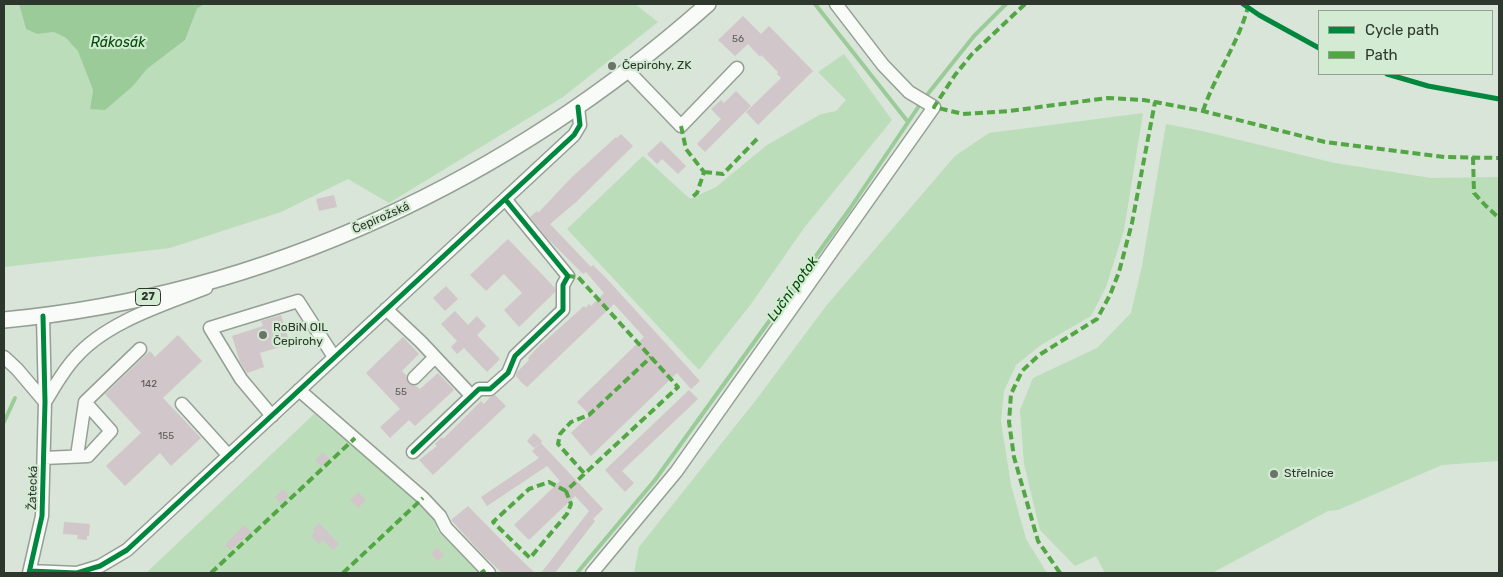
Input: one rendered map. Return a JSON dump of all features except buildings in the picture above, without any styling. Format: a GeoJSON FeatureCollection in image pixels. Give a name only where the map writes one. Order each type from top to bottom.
{"type":"FeatureCollection","features":[{"type":"Feature","properties":{"kind":"main road","name":"Čepirožská"},"geometry":{"type":"LineString","coordinates":[[4,320],[43,316],[145,298],[250,269],[330,241],[376,222],[425,198],[524,142],[578,107],[628,71],[708,4]]}},
{"type":"Feature","properties":{"kind":"street"},"geometry":{"type":"LineString","coordinates":[[592,573],[676,472],[934,107],[909,92],[883,65],[836,4]]}},
{"type":"Feature","properties":{"kind":"street"},"geometry":{"type":"LineString","coordinates":[[628,71],[681,126],[737,68]]}},
{"type":"Feature","properties":{"kind":"street"},"geometry":{"type":"LineString","coordinates":[[30,572],[77,573],[100,566],[127,550],[574,135],[580,125],[578,107]]}},
{"type":"Feature","properties":{"kind":"street"},"geometry":{"type":"LineString","coordinates":[[413,452],[479,389],[490,389],[508,373],[515,356],[563,310],[563,285],[568,276],[505,199]]}},
{"type":"Feature","properties":{"kind":"street"},"geometry":{"type":"LineString","coordinates":[[4,357],[17,368],[45,402],[76,356],[98,338],[134,317],[250,269]]}},
{"type":"Feature","properties":{"kind":"street"},"geometry":{"type":"LineString","coordinates":[[272,416],[242,379],[210,328],[298,301],[334,357]]}},
{"type":"Feature","properties":{"kind":"street"},"geometry":{"type":"LineString","coordinates":[[386,309],[467,391]]}},
{"type":"Feature","properties":{"kind":"street","name":"Žatecká"},"geometry":{"type":"LineString","coordinates":[[30,572],[42,516],[45,402],[43,316]]}},
{"type":"Feature","properties":{"kind":"street"},"geometry":{"type":"LineString","coordinates":[[77,456],[85,402],[140,348]]}},
{"type":"Feature","properties":{"kind":"street"},"geometry":{"type":"LineString","coordinates":[[414,378],[435,357]]}},
{"type":"Feature","properties":{"kind":"street"},"geometry":{"type":"LineString","coordinates":[[299,390],[423,498],[440,516],[446,528],[489,573]]}},
{"type":"Feature","properties":{"kind":"street"},"geometry":{"type":"LineString","coordinates":[[44,458],[88,456],[111,431],[85,402]]}},
{"type":"Feature","properties":{"kind":"street"},"geometry":{"type":"LineString","coordinates":[[182,404],[229,456]]}},
{"type":"Feature","properties":{"kind":"shaded area"},"geometry":{"type":"Polygon","coordinates":[[[4,4],[19,4],[26,29],[37,34],[54,32],[66,38],[79,51],[93,90],[90,109],[133,86],[147,69],[185,40],[197,9],[204,4],[635,4],[658,22],[563,97],[389,203],[348,179],[281,212],[170,248],[4,267],[4,4]]]}},
{"type":"Feature","properties":{"kind":"shaded area"},"geometry":{"type":"Polygon","coordinates":[[[844,54],[892,120],[804,228],[751,304],[699,370],[567,229],[643,156],[690,199],[716,187],[767,145],[821,114],[836,111],[846,100],[818,72],[844,54]]]}},
{"type":"Feature","properties":{"kind":"shaded area"},"geometry":{"type":"Polygon","coordinates":[[[1143,113],[1124,230],[1106,287],[1091,316],[1041,345],[1016,365],[1004,391],[1001,421],[1011,485],[1026,539],[1047,573],[634,573],[639,547],[756,400],[826,306],[955,156],[989,133],[1143,113]]]}},
{"type":"Feature","properties":{"kind":"shaded area"},"geometry":{"type":"Polygon","coordinates":[[[1166,124],[1335,163],[1431,178],[1499,177],[1499,461],[1442,465],[1338,510],[1328,511],[1212,573],[1105,573],[1096,556],[1075,566],[1040,530],[1024,464],[1020,410],[1033,378],[1097,348],[1131,313],[1142,266],[1166,124]]]}},
{"type":"Feature","properties":{"kind":"shaded area"},"geometry":{"type":"Polygon","coordinates":[[[314,414],[436,516],[437,530],[481,573],[146,573],[314,414]]]}},
{"type":"Feature","properties":{"kind":"water","name":"Rákosák"},"geometry":{"type":"Polygon","coordinates":[[[19,4],[204,4],[197,9],[185,40],[147,69],[133,86],[105,110],[90,109],[93,90],[78,51],[66,38],[54,32],[37,34],[26,29],[19,4]]]}},
{"type":"Feature","properties":{"kind":"waterway"},"geometry":{"type":"LineString","coordinates":[[815,4],[908,122]]}},
{"type":"Feature","properties":{"kind":"waterway","name":"Luční potok"},"geometry":{"type":"LineString","coordinates":[[577,573],[655,480],[849,210],[923,100],[974,36],[1006,4]]}},
{"type":"Feature","properties":{"kind":"waterway"},"geometry":{"type":"LineString","coordinates":[[4,422],[15,398]]}},
{"type":"Feature","properties":{"kind":"marked path"},"geometry":{"type":"LineString","coordinates":[[1025,4],[972,54],[955,75],[934,107],[963,114],[1009,111],[1108,98],[1144,100],[1203,111],[1325,142],[1445,157],[1499,158]]}},
{"type":"Feature","properties":{"kind":"marked path"},"geometry":{"type":"LineString","coordinates":[[1203,111],[1244,21],[1248,7]]}},
{"type":"Feature","properties":{"kind":"marked path"},"geometry":{"type":"LineString","coordinates":[[1060,573],[1038,541],[1014,457],[1009,422],[1011,394],[1022,371],[1039,355],[1097,319],[1110,295],[1119,272],[1132,223],[1155,102]]}},
{"type":"Feature","properties":{"kind":"marked path"},"geometry":{"type":"LineString","coordinates":[[681,126],[686,149],[704,172],[697,193],[690,199]]}},
{"type":"Feature","properties":{"kind":"marked path"},"geometry":{"type":"LineString","coordinates":[[704,172],[723,174],[757,139]]}},
{"type":"Feature","properties":{"kind":"marked path"},"geometry":{"type":"LineString","coordinates":[[1473,157],[1474,193],[1499,218]]}},
{"type":"Feature","properties":{"kind":"marked path"},"geometry":{"type":"LineString","coordinates":[[566,491],[549,482],[529,489],[493,522],[530,558],[567,514],[571,504],[566,491],[678,387],[578,277],[568,276]]}},
{"type":"Feature","properties":{"kind":"marked path"},"geometry":{"type":"LineString","coordinates":[[584,473],[558,444],[560,434],[571,422],[589,415],[651,357]]}},
{"type":"Feature","properties":{"kind":"marked path"},"geometry":{"type":"LineString","coordinates":[[211,573],[355,438]]}},
{"type":"Feature","properties":{"kind":"marked path"},"geometry":{"type":"LineString","coordinates":[[343,573],[423,498]]}},
{"type":"Feature","properties":{"kind":"marked path"},"geometry":{"type":"LineString","coordinates":[[481,573],[485,570]]}},
{"type":"Feature","properties":{"kind":"cycle path"},"geometry":{"type":"LineString","coordinates":[[1243,4],[1318,47]]}},
{"type":"Feature","properties":{"kind":"cycle path"},"geometry":{"type":"LineString","coordinates":[[1390,75],[1428,86],[1499,99]]}},
{"type":"Feature","properties":{"kind":"cycle path"},"geometry":{"type":"LineString","coordinates":[[30,571],[77,573],[100,566],[127,550],[574,135],[580,125],[578,107]]}},
{"type":"Feature","properties":{"kind":"cycle path"},"geometry":{"type":"LineString","coordinates":[[413,452],[479,389],[490,389],[508,373],[515,356],[563,310],[563,285],[568,276],[505,199]]}},
{"type":"Feature","properties":{"kind":"cycle path"},"geometry":{"type":"LineString","coordinates":[[29,573],[42,516],[45,402],[43,316]]}},
{"type":"Feature","properties":{"kind":"place","name":"Čepirohy, ZK"},"geometry":{"type":"Point","coordinates":[612,66]}},
{"type":"Feature","properties":{"kind":"place","name":"RoBiN OIL Čepirohy"},"geometry":{"type":"Point","coordinates":[263,335]}},
{"type":"Feature","properties":{"kind":"place","name":"Střelnice"},"geometry":{"type":"Point","coordinates":[1274,474]}}]}
